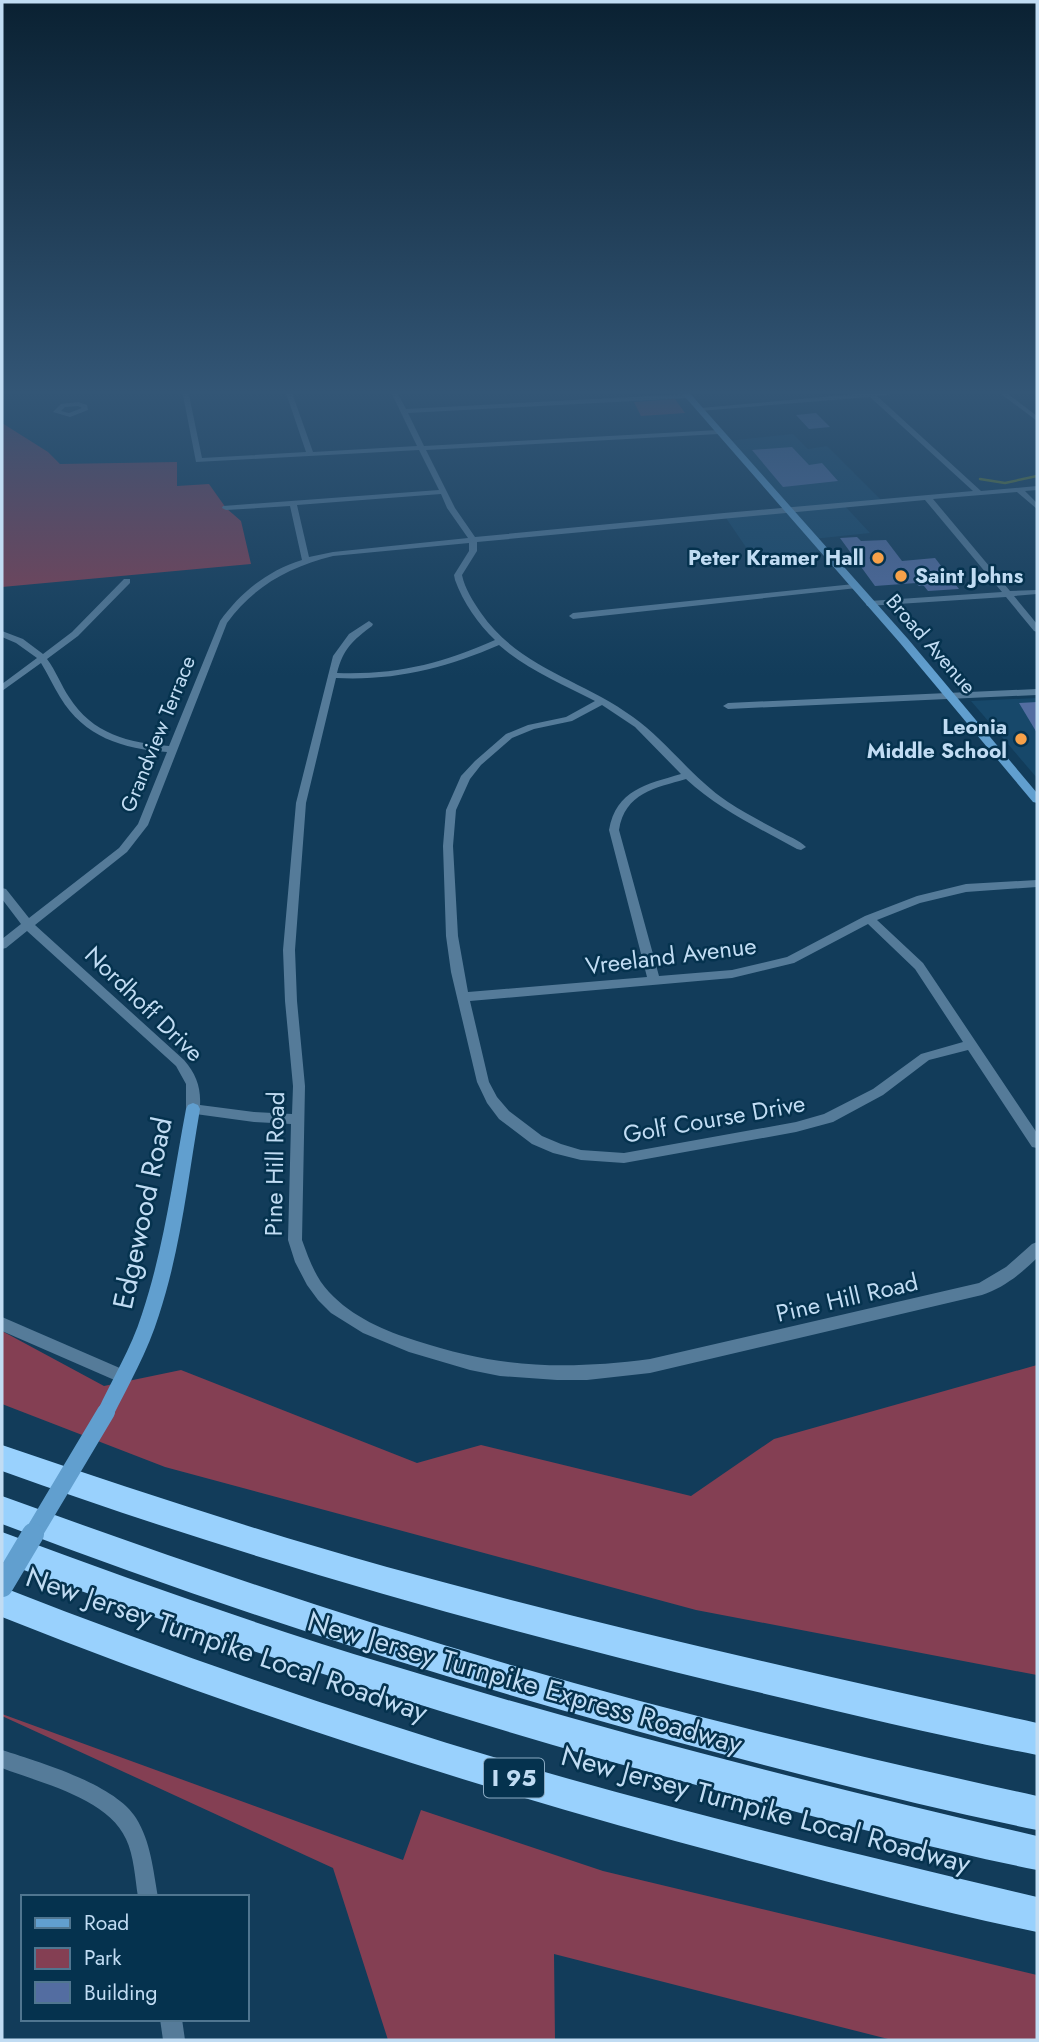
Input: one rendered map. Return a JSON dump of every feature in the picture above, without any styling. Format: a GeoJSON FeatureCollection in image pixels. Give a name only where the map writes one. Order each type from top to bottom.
{"type":"FeatureCollection","features":[{"type":"Feature","properties":{"kind":"highway"},"geometry":{"type":"LineString","coordinates":[[2,1458],[204,1528],[432,1596],[742,1674],[1037,1739]]}},
{"type":"Feature","properties":{"kind":"highway","name":"New Jersey Turnpike Express Roadway"},"geometry":{"type":"LineString","coordinates":[[2,1510],[205,1584],[465,1668],[760,1748],[1037,1813]]}},
{"type":"Feature","properties":{"kind":"highway","name":"New Jersey Turnpike Express Roadway"},"geometry":{"type":"LineString","coordinates":[[2,1547],[242,1634],[498,1715],[777,1791],[1037,1853]]}},
{"type":"Feature","properties":{"kind":"highway","name":"New Jersey Turnpike Local Roadway"},"geometry":{"type":"LineString","coordinates":[[2,1602],[206,1678],[491,1771],[772,1850],[1037,1915]]}},
{"type":"Feature","properties":{"kind":"street"},"geometry":{"type":"LineString","coordinates":[[440,485],[473,540],[473,551],[458,575],[459,584],[480,619],[498,642],[540,671],[603,701],[644,730],[688,775],[722,803],[801,848]]}},
{"type":"Feature","properties":{"kind":"street","name":"Broad Avenue"},"geometry":{"type":"LineString","coordinates":[[766,485],[950,695],[1037,800]]}},
{"type":"Feature","properties":{"kind":"street"},"geometry":{"type":"LineString","coordinates":[[971,485],[978,492]]}},
{"type":"Feature","properties":{"kind":"street","name":"Grandview Terrace"},"geometry":{"type":"LineString","coordinates":[[2,945],[134,838],[143,825],[223,623],[233,608],[268,577],[306,560],[333,554],[787,509],[1037,488]]}},
{"type":"Feature","properties":{"kind":"street"},"geometry":{"type":"LineString","coordinates":[[1019,489],[1037,507]]}},
{"type":"Feature","properties":{"kind":"street"},"geometry":{"type":"LineString","coordinates":[[226,508],[443,492]]}},
{"type":"Feature","properties":{"kind":"street"},"geometry":{"type":"LineString","coordinates":[[927,497],[1037,629]]}},
{"type":"Feature","properties":{"kind":"street"},"geometry":{"type":"LineString","coordinates":[[293,503],[306,560]]}},
{"type":"Feature","properties":{"kind":"street"},"geometry":{"type":"LineString","coordinates":[[2,688],[86,625],[127,581]]}},
{"type":"Feature","properties":{"kind":"street"},"geometry":{"type":"LineString","coordinates":[[573,617],[854,586]]}},
{"type":"Feature","properties":{"kind":"street"},"geometry":{"type":"LineString","coordinates":[[870,604],[1037,592]]}},
{"type":"Feature","properties":{"kind":"street","name":"Pine Hill Road"},"geometry":{"type":"LineString","coordinates":[[369,624],[343,645],[332,675],[301,803],[289,950],[290,1001],[299,1086],[295,1240],[301,1262],[312,1283],[326,1300],[369,1331],[445,1358],[509,1372],[549,1375],[604,1373],[650,1366],[982,1289],[1026,1262],[1037,1248]]}},
{"type":"Feature","properties":{"kind":"street"},"geometry":{"type":"LineString","coordinates":[[2,634],[26,644],[43,657],[74,710],[96,731],[121,742],[173,749]]}},
{"type":"Feature","properties":{"kind":"street"},"geometry":{"type":"LineString","coordinates":[[332,675],[377,677],[410,674],[450,663],[498,642]]}},
{"type":"Feature","properties":{"kind":"street"},"geometry":{"type":"LineString","coordinates":[[728,706],[1037,692]]}},
{"type":"Feature","properties":{"kind":"street","name":"Golf Course Drive"},"geometry":{"type":"LineString","coordinates":[[603,701],[569,719],[531,727],[509,736],[478,763],[457,793],[450,818],[448,846],[452,936],[463,997],[483,1082],[504,1115],[518,1128],[547,1144],[581,1155],[624,1158],[770,1132],[828,1118],[878,1092],[925,1057],[972,1044]]}},
{"type":"Feature","properties":{"kind":"street"},"geometry":{"type":"LineString","coordinates":[[654,981],[614,830],[614,821],[617,812],[630,797],[654,785],[688,775]]}},
{"type":"Feature","properties":{"kind":"street","name":"Vreeland Avenue"},"geometry":{"type":"LineString","coordinates":[[463,997],[720,976],[762,968],[811,950],[869,919],[939,894],[994,885],[1037,883]]}},
{"type":"Feature","properties":{"kind":"street","name":"Nordhoff Drive"},"geometry":{"type":"LineString","coordinates":[[2,892],[28,925],[180,1063],[189,1074],[194,1088],[193,1109]]}},
{"type":"Feature","properties":{"kind":"street"},"geometry":{"type":"LineString","coordinates":[[869,919],[919,966],[1037,1143]]}},
{"type":"Feature","properties":{"kind":"street"},"geometry":{"type":"LineString","coordinates":[[193,1109],[254,1117],[298,1119]]}},
{"type":"Feature","properties":{"kind":"street","name":"Edgewood Road"},"geometry":{"type":"LineString","coordinates":[[2,1586],[106,1412],[150,1316],[165,1264],[180,1192],[193,1109]]}},
{"type":"Feature","properties":{"kind":"street"},"geometry":{"type":"LineString","coordinates":[[2,1324],[124,1377]]}},
{"type":"Feature","properties":{"kind":"street"},"geometry":{"type":"LineString","coordinates":[[2,1759],[98,1798],[122,1814],[135,1839],[148,1895]]}},
{"type":"Feature","properties":{"kind":"street"},"geometry":{"type":"LineString","coordinates":[[171,2021],[174,2040]]}},
{"type":"Feature","properties":{"kind":"shaded area"},"geometry":{"type":"Polygon","coordinates":[[[765,485],[866,485],[882,501],[844,505],[870,533],[813,539],[824,551],[754,559],[724,515],[786,510],[765,485]]]}},
{"type":"Feature","properties":{"kind":"shaded area","name":"Leonia Middle School"},"geometry":{"type":"Polygon","coordinates":[[[1037,698],[1037,778],[971,701],[1037,698]]]}},
{"type":"Feature","properties":{"kind":"green space"},"geometry":{"type":"Polygon","coordinates":[[[2,485],[210,485],[226,508],[241,521],[251,564],[2,587],[2,485]]]}},
{"type":"Feature","properties":{"kind":"green space"},"geometry":{"type":"Polygon","coordinates":[[[2,1331],[104,1386],[181,1370],[417,1463],[481,1445],[691,1496],[774,1439],[1037,1365],[1037,1675],[696,1610],[165,1467],[2,1404],[2,1331]]]}},
{"type":"Feature","properties":{"kind":"green space"},"geometry":{"type":"Polygon","coordinates":[[[2,1714],[403,1860],[421,1810],[603,1871],[1037,1975],[1037,2040],[892,2040],[554,1954],[555,2040],[388,2040],[333,1868],[2,1714]]]}},
{"type":"Feature","properties":{"kind":"building"},"geometry":{"type":"Polygon","coordinates":[[[857,537],[861,541],[886,540],[902,561],[935,558],[959,589],[928,591],[916,583],[875,586],[840,538],[857,537]]]}},
{"type":"Feature","properties":{"kind":"building","name":"Leonia Middle School"},"geometry":{"type":"Polygon","coordinates":[[[1037,702],[1037,733],[1019,703],[1037,702]]]}},
{"type":"Feature","properties":{"kind":"place","name":"Peter Kramer Hall"},"geometry":{"type":"Point","coordinates":[878,558]}},
{"type":"Feature","properties":{"kind":"place","name":"Saint Johns"},"geometry":{"type":"Point","coordinates":[901,576]}},
{"type":"Feature","properties":{"kind":"place","name":"Leonia Middle School"},"geometry":{"type":"Point","coordinates":[1021,739]}}]}
